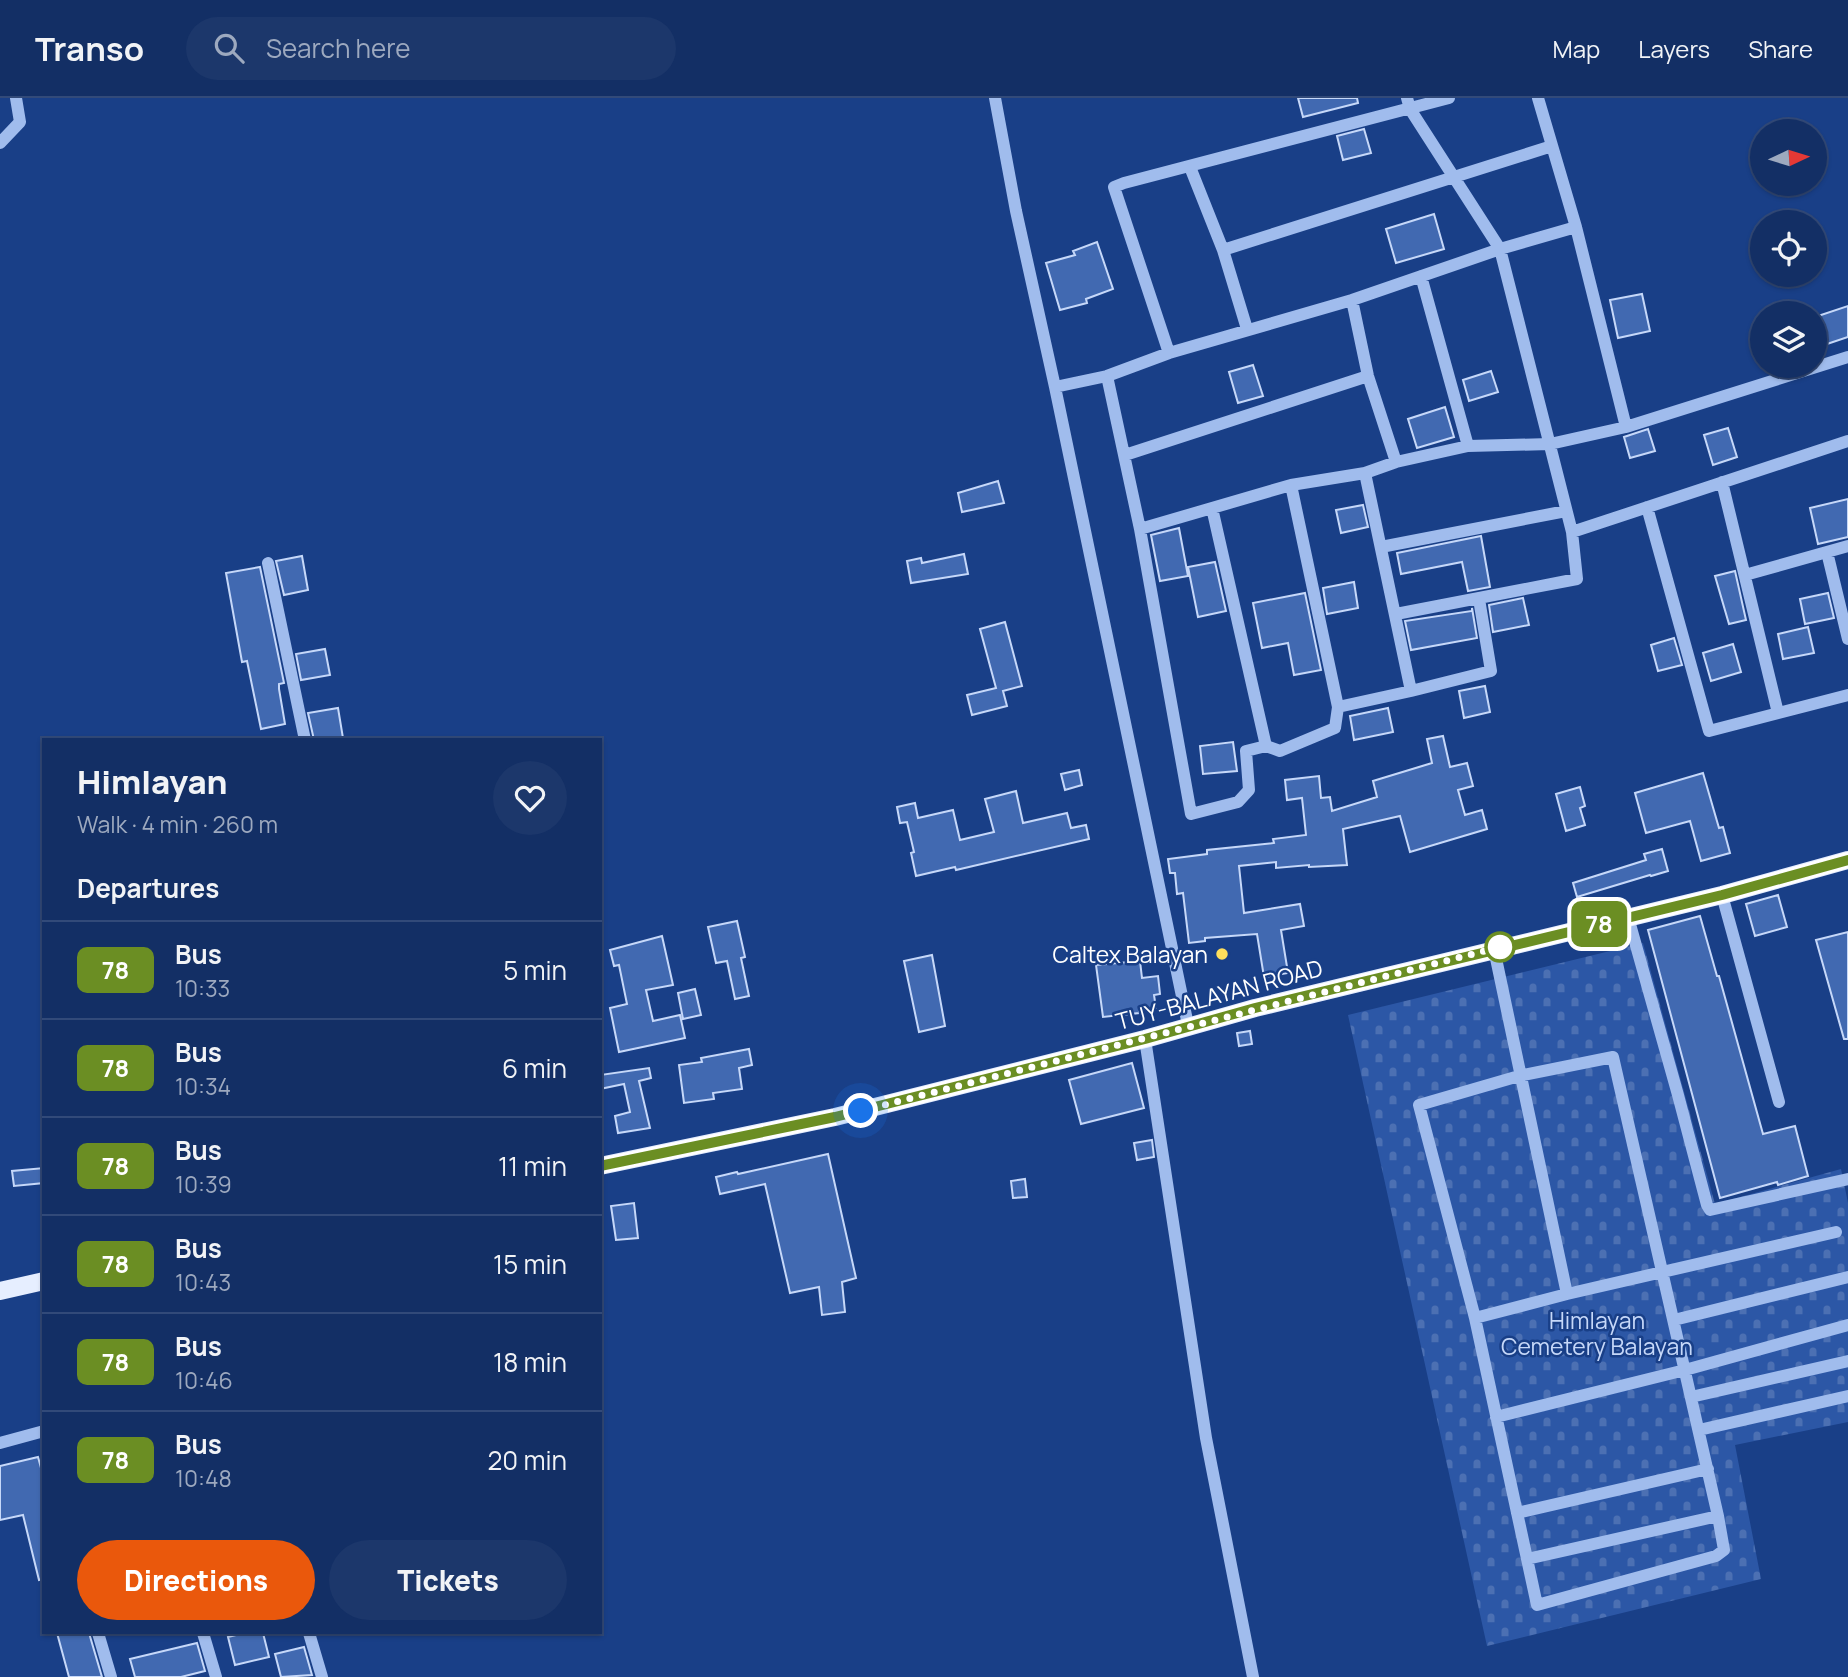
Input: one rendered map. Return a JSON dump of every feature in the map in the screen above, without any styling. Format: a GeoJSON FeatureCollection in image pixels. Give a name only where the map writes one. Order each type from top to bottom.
{"type":"FeatureCollection","features":[{"type":"Feature","properties":{"kind":"main road","name":"TUY-BALAYAN ROAD"},"geometry":{"type":"LineString","coordinates":[[602,1166],[835,1117],[1145,1039],[1188,1025],[1722,895],[1848,860]]}},
{"type":"Feature","properties":{"kind":"main road"},"geometry":{"type":"LineString","coordinates":[[0,1291],[42,1281]]}},
{"type":"Feature","properties":{"kind":"street"},"geometry":{"type":"LineString","coordinates":[[0,143],[20,122],[16,98]]}},
{"type":"Feature","properties":{"kind":"street"},"geometry":{"type":"LineString","coordinates":[[995,98],[1016,211],[1188,1025]]}},
{"type":"Feature","properties":{"kind":"street"},"geometry":{"type":"LineString","coordinates":[[1169,353],[1114,187],[1409,104],[1449,98]]}},
{"type":"Feature","properties":{"kind":"street"},"geometry":{"type":"LineString","coordinates":[[1538,98],[1576,227],[1626,427]]}},
{"type":"Feature","properties":{"kind":"street"},"geometry":{"type":"LineString","coordinates":[[1396,614],[1577,579],[1572,532],[1500,249],[1409,104]]}},
{"type":"Feature","properties":{"kind":"street"},"geometry":{"type":"LineString","coordinates":[[1223,250],[1552,146]]}},
{"type":"Feature","properties":{"kind":"street"},"geometry":{"type":"LineString","coordinates":[[1190,167],[1223,250],[1247,329]]}},
{"type":"Feature","properties":{"kind":"street"},"geometry":{"type":"LineString","coordinates":[[1055,387],[1107,376],[1169,353],[1352,300],[1500,249],[1576,227]]}},
{"type":"Feature","properties":{"kind":"street"},"geometry":{"type":"LineString","coordinates":[[1421,276],[1468,446]]}},
{"type":"Feature","properties":{"kind":"street"},"geometry":{"type":"LineString","coordinates":[[1352,300],[1368,376],[1396,463]]}},
{"type":"Feature","properties":{"kind":"street"},"geometry":{"type":"LineString","coordinates":[[1140,529],[1291,485],[1365,473],[1468,446],[1550,444],[1626,427],[1848,357]]}},
{"type":"Feature","properties":{"kind":"street"},"geometry":{"type":"LineString","coordinates":[[1107,376],[1140,529],[1191,814],[1238,802],[1249,790],[1245,751],[1266,746],[1280,751],[1335,728],[1338,707],[1291,485]]}},
{"type":"Feature","properties":{"kind":"street"},"geometry":{"type":"LineString","coordinates":[[1125,455],[1368,376]]}},
{"type":"Feature","properties":{"kind":"street"},"geometry":{"type":"LineString","coordinates":[[1572,532],[1848,441]]}},
{"type":"Feature","properties":{"kind":"street"},"geometry":{"type":"LineString","coordinates":[[1365,473],[1411,691]]}},
{"type":"Feature","properties":{"kind":"street"},"geometry":{"type":"LineString","coordinates":[[1723,482],[1778,713]]}},
{"type":"Feature","properties":{"kind":"street"},"geometry":{"type":"LineString","coordinates":[[1647,507],[1709,731],[1848,695]]}},
{"type":"Feature","properties":{"kind":"street"},"geometry":{"type":"LineString","coordinates":[[1212,508],[1266,746]]}},
{"type":"Feature","properties":{"kind":"street"},"geometry":{"type":"LineString","coordinates":[[1381,547],[1566,511]]}},
{"type":"Feature","properties":{"kind":"street"},"geometry":{"type":"LineString","coordinates":[[1745,575],[1848,546]]}},
{"type":"Feature","properties":{"kind":"street"},"geometry":{"type":"LineString","coordinates":[[1827,552],[1848,639]]}},
{"type":"Feature","properties":{"kind":"street"},"geometry":{"type":"LineString","coordinates":[[268,563],[306,738]]}},
{"type":"Feature","properties":{"kind":"street"},"geometry":{"type":"LineString","coordinates":[[1338,707],[1491,671],[1479,599]]}},
{"type":"Feature","properties":{"kind":"street"},"geometry":{"type":"LineString","coordinates":[[1722,895],[1779,1102]]}},
{"type":"Feature","properties":{"kind":"street"},"geometry":{"type":"LineString","coordinates":[[1628,917],[1710,1210],[1848,1179]]}},
{"type":"Feature","properties":{"kind":"street"},"geometry":{"type":"LineString","coordinates":[[1494,949],[1567,1294]]}},
{"type":"Feature","properties":{"kind":"street"},"geometry":{"type":"LineString","coordinates":[[1145,1039],[1206,1438],[1253,1677]]}},
{"type":"Feature","properties":{"kind":"street"},"geometry":{"type":"LineString","coordinates":[[1614,1057],[1724,1550],[1716,1556],[1538,1605],[1475,1318],[1419,1105],[1519,1076],[1614,1057]]}},
{"type":"Feature","properties":{"kind":"street"},"geometry":{"type":"LineString","coordinates":[[1475,1318],[1836,1232]]}},
{"type":"Feature","properties":{"kind":"street"},"geometry":{"type":"LineString","coordinates":[[1674,1320],[1848,1277]]}},
{"type":"Feature","properties":{"kind":"street"},"geometry":{"type":"LineString","coordinates":[[1496,1417],[1685,1370],[1848,1325]]}},
{"type":"Feature","properties":{"kind":"street"},"geometry":{"type":"LineString","coordinates":[[1691,1397],[1848,1361]]}},
{"type":"Feature","properties":{"kind":"street"},"geometry":{"type":"LineString","coordinates":[[1699,1430],[1848,1396]]}},
{"type":"Feature","properties":{"kind":"street"},"geometry":{"type":"LineString","coordinates":[[0,1443],[42,1434]]}},
{"type":"Feature","properties":{"kind":"street"},"geometry":{"type":"LineString","coordinates":[[1517,1513],[1708,1469]]}},
{"type":"Feature","properties":{"kind":"street"},"geometry":{"type":"LineString","coordinates":[[1527,1559],[1718,1516]]}},
{"type":"Feature","properties":{"kind":"street"},"geometry":{"type":"LineString","coordinates":[[98,1634],[111,1677]]}},
{"type":"Feature","properties":{"kind":"street"},"geometry":{"type":"LineString","coordinates":[[204,1634],[216,1677]]}},
{"type":"Feature","properties":{"kind":"street"},"geometry":{"type":"LineString","coordinates":[[309,1634],[322,1677]]}},
{"type":"Feature","properties":{"kind":"green space","name":"Himlayan Cemetery Balayan"},"geometry":{"type":"Polygon","coordinates":[[[1643,943],[1715,1204],[1841,1169],[1848,1203],[1848,1422],[1735,1445],[1761,1579],[1487,1646],[1348,1015],[1643,943]]]}},
{"type":"Feature","properties":{"kind":"building"},"geometry":{"type":"Polygon","coordinates":[[[1298,98],[1357,98],[1358,103],[1303,117],[1298,98]]]}},
{"type":"Feature","properties":{"kind":"building"},"geometry":{"type":"Polygon","coordinates":[[[1364,129],[1371,153],[1343,160],[1337,136],[1364,129]]]}},
{"type":"Feature","properties":{"kind":"building"},"geometry":{"type":"Polygon","coordinates":[[[1434,214],[1444,249],[1396,263],[1386,229],[1434,214]]]}},
{"type":"Feature","properties":{"kind":"building"},"geometry":{"type":"Polygon","coordinates":[[[1097,242],[1113,289],[1086,299],[1087,303],[1060,310],[1046,263],[1075,255],[1073,251],[1097,242]]]}},
{"type":"Feature","properties":{"kind":"building"},"geometry":{"type":"Polygon","coordinates":[[[1642,294],[1650,331],[1618,338],[1610,300],[1642,294]]]}},
{"type":"Feature","properties":{"kind":"building"},"geometry":{"type":"Polygon","coordinates":[[[1848,306],[1848,337],[1827,344],[1827,313],[1848,306]]]}},
{"type":"Feature","properties":{"kind":"building"},"geometry":{"type":"Polygon","coordinates":[[[1253,365],[1263,396],[1238,403],[1229,372],[1253,365]]]}},
{"type":"Feature","properties":{"kind":"building"},"geometry":{"type":"Polygon","coordinates":[[[1491,371],[1498,392],[1469,401],[1463,380],[1491,371]]]}},
{"type":"Feature","properties":{"kind":"building"},"geometry":{"type":"Polygon","coordinates":[[[1445,407],[1454,437],[1417,448],[1408,419],[1445,407]]]}},
{"type":"Feature","properties":{"kind":"building"},"geometry":{"type":"Polygon","coordinates":[[[1728,428],[1737,457],[1713,465],[1704,435],[1728,428]]]}},
{"type":"Feature","properties":{"kind":"building"},"geometry":{"type":"Polygon","coordinates":[[[1648,429],[1655,451],[1630,458],[1624,437],[1648,429]]]}},
{"type":"Feature","properties":{"kind":"building"},"geometry":{"type":"Polygon","coordinates":[[[998,481],[1004,503],[962,512],[958,493],[998,481]]]}},
{"type":"Feature","properties":{"kind":"building"},"geometry":{"type":"Polygon","coordinates":[[[1848,499],[1848,537],[1818,544],[1810,508],[1848,499]]]}},
{"type":"Feature","properties":{"kind":"building"},"geometry":{"type":"Polygon","coordinates":[[[1363,505],[1368,527],[1341,533],[1336,510],[1363,505]]]}},
{"type":"Feature","properties":{"kind":"building"},"geometry":{"type":"Polygon","coordinates":[[[1179,528],[1188,576],[1160,581],[1151,535],[1179,528]]]}},
{"type":"Feature","properties":{"kind":"building"},"geometry":{"type":"Polygon","coordinates":[[[1481,536],[1490,587],[1468,591],[1462,562],[1401,574],[1397,553],[1481,536]]]}},
{"type":"Feature","properties":{"kind":"building"},"geometry":{"type":"Polygon","coordinates":[[[964,554],[968,574],[911,583],[907,561],[921,558],[922,563],[964,554]]]}},
{"type":"Feature","properties":{"kind":"building"},"geometry":{"type":"Polygon","coordinates":[[[302,556],[308,590],[284,595],[276,561],[302,556]]]}},
{"type":"Feature","properties":{"kind":"building"},"geometry":{"type":"Polygon","coordinates":[[[1215,562],[1226,611],[1198,617],[1188,567],[1215,562]]]}},
{"type":"Feature","properties":{"kind":"building"},"geometry":{"type":"Polygon","coordinates":[[[260,567],[284,683],[279,684],[279,689],[285,724],[261,729],[247,661],[242,662],[226,573],[260,567]]]}},
{"type":"Feature","properties":{"kind":"building"},"geometry":{"type":"Polygon","coordinates":[[[1735,571],[1746,620],[1729,624],[1715,576],[1735,571]]]}},
{"type":"Feature","properties":{"kind":"building"},"geometry":{"type":"Polygon","coordinates":[[[1354,582],[1358,608],[1327,614],[1323,588],[1354,582]]]}},
{"type":"Feature","properties":{"kind":"building"},"geometry":{"type":"Polygon","coordinates":[[[1305,593],[1321,670],[1294,675],[1288,643],[1262,648],[1253,603],[1305,593]]]}},
{"type":"Feature","properties":{"kind":"building"},"geometry":{"type":"Polygon","coordinates":[[[1828,593],[1834,618],[1805,624],[1800,599],[1828,593]]]}},
{"type":"Feature","properties":{"kind":"building"},"geometry":{"type":"Polygon","coordinates":[[[1523,598],[1529,625],[1493,632],[1489,605],[1523,598]]]}},
{"type":"Feature","properties":{"kind":"building"},"geometry":{"type":"Polygon","coordinates":[[[1472,608],[1477,638],[1411,650],[1405,621],[1472,611],[1472,608]]]}},
{"type":"Feature","properties":{"kind":"building"},"geometry":{"type":"Polygon","coordinates":[[[1005,622],[1022,686],[1003,691],[1007,706],[972,715],[967,695],[996,688],[980,629],[1005,622]]]}},
{"type":"Feature","properties":{"kind":"building"},"geometry":{"type":"Polygon","coordinates":[[[1808,627],[1814,653],[1783,659],[1778,634],[1808,627]]]}},
{"type":"Feature","properties":{"kind":"building"},"geometry":{"type":"Polygon","coordinates":[[[1674,638],[1682,665],[1658,671],[1651,645],[1674,638]]]}},
{"type":"Feature","properties":{"kind":"building"},"geometry":{"type":"Polygon","coordinates":[[[1733,644],[1741,672],[1711,681],[1703,653],[1733,644]]]}},
{"type":"Feature","properties":{"kind":"building"},"geometry":{"type":"Polygon","coordinates":[[[325,649],[330,675],[301,680],[296,654],[325,649]]]}},
{"type":"Feature","properties":{"kind":"building"},"geometry":{"type":"Polygon","coordinates":[[[1485,686],[1490,712],[1464,718],[1459,691],[1485,686]]]}},
{"type":"Feature","properties":{"kind":"building"},"geometry":{"type":"Polygon","coordinates":[[[338,708],[343,738],[314,738],[308,713],[338,708]]]}},
{"type":"Feature","properties":{"kind":"building"},"geometry":{"type":"Polygon","coordinates":[[[1388,708],[1393,732],[1354,740],[1350,716],[1388,708]]]}},
{"type":"Feature","properties":{"kind":"building"},"geometry":{"type":"Polygon","coordinates":[[[1443,736],[1450,767],[1467,763],[1473,786],[1458,790],[1465,815],[1482,810],[1487,829],[1410,852],[1400,816],[1343,829],[1347,865],[1276,868],[1276,862],[1239,866],[1244,913],[1300,904],[1304,926],[1281,930],[1288,973],[1264,977],[1257,934],[1205,938],[1205,941],[1189,943],[1183,893],[1177,894],[1175,873],[1170,873],[1168,859],[1207,854],[1207,850],[1274,843],[1273,839],[1306,835],[1302,798],[1287,800],[1285,780],[1319,776],[1321,798],[1330,797],[1332,811],[1377,797],[1373,781],[1432,763],[1427,739],[1443,736]]]}},
{"type":"Feature","properties":{"kind":"building"},"geometry":{"type":"Polygon","coordinates":[[[1233,742],[1237,771],[1203,774],[1200,746],[1233,742]]]}},
{"type":"Feature","properties":{"kind":"building"},"geometry":{"type":"Polygon","coordinates":[[[1079,770],[1082,785],[1065,790],[1061,774],[1079,770]]]}},
{"type":"Feature","properties":{"kind":"building"},"geometry":{"type":"Polygon","coordinates":[[[1703,773],[1719,828],[1723,827],[1730,853],[1701,861],[1690,821],[1646,833],[1635,793],[1703,773]]]}},
{"type":"Feature","properties":{"kind":"building"},"geometry":{"type":"Polygon","coordinates":[[[1580,787],[1585,806],[1580,808],[1585,825],[1566,831],[1556,794],[1580,787]]]}},
{"type":"Feature","properties":{"kind":"building"},"geometry":{"type":"Polygon","coordinates":[[[1016,791],[1023,823],[1067,813],[1071,828],[1086,825],[1089,839],[956,870],[955,867],[916,876],[907,822],[900,823],[897,807],[915,803],[918,818],[953,810],[960,840],[994,832],[985,799],[1016,791]]]}},
{"type":"Feature","properties":{"kind":"building"},"geometry":{"type":"Polygon","coordinates":[[[1662,849],[1668,871],[1577,897],[1573,883],[1646,860],[1644,854],[1662,849]]]}},
{"type":"Feature","properties":{"kind":"building"},"geometry":{"type":"Polygon","coordinates":[[[1778,895],[1787,927],[1755,936],[1746,904],[1778,895]]]}},
{"type":"Feature","properties":{"kind":"building"},"geometry":{"type":"Polygon","coordinates":[[[1700,916],[1763,1134],[1795,1126],[1808,1176],[1720,1198],[1648,930],[1700,916]]]}},
{"type":"Feature","properties":{"kind":"building"},"geometry":{"type":"Polygon","coordinates":[[[737,921],[745,957],[741,958],[749,996],[735,999],[727,961],[716,963],[708,927],[737,921]]]}},
{"type":"Feature","properties":{"kind":"building"},"geometry":{"type":"Polygon","coordinates":[[[1848,932],[1848,1039],[1844,1039],[1816,940],[1848,932]]]}},
{"type":"Feature","properties":{"kind":"building"},"geometry":{"type":"Polygon","coordinates":[[[662,936],[673,985],[646,990],[653,1021],[680,1015],[685,1038],[619,1052],[610,1008],[627,1004],[619,965],[614,966],[610,950],[662,936]]]}},
{"type":"Feature","properties":{"kind":"building"},"geometry":{"type":"Polygon","coordinates":[[[932,955],[945,1026],[919,1032],[904,961],[932,955]]]}},
{"type":"Feature","properties":{"kind":"building"},"geometry":{"type":"Polygon","coordinates":[[[1140,961],[1142,978],[1158,976],[1160,994],[1154,995],[1156,1008],[1103,1017],[1096,965],[1140,961]]]}},
{"type":"Feature","properties":{"kind":"building"},"geometry":{"type":"Polygon","coordinates":[[[695,989],[701,1015],[683,1019],[678,993],[695,989]]]}},
{"type":"Feature","properties":{"kind":"building"},"geometry":{"type":"Polygon","coordinates":[[[1250,1031],[1252,1044],[1239,1046],[1237,1033],[1250,1031]]]}},
{"type":"Feature","properties":{"kind":"building"},"geometry":{"type":"Polygon","coordinates":[[[749,1049],[752,1065],[739,1068],[742,1089],[713,1093],[714,1099],[684,1103],[679,1065],[702,1062],[701,1058],[749,1049]]]}},
{"type":"Feature","properties":{"kind":"building"},"geometry":{"type":"Polygon","coordinates":[[[1132,1063],[1144,1108],[1081,1124],[1069,1080],[1132,1063]]]}},
{"type":"Feature","properties":{"kind":"building"},"geometry":{"type":"Polygon","coordinates":[[[649,1068],[651,1078],[639,1081],[650,1128],[618,1133],[615,1116],[630,1112],[624,1084],[602,1089],[602,1075],[649,1068]]]}},
{"type":"Feature","properties":{"kind":"building"},"geometry":{"type":"Polygon","coordinates":[[[1152,1140],[1154,1157],[1137,1160],[1134,1143],[1152,1140]]]}},
{"type":"Feature","properties":{"kind":"building"},"geometry":{"type":"Polygon","coordinates":[[[828,1154],[856,1278],[842,1282],[845,1312],[822,1315],[819,1287],[790,1293],[765,1184],[720,1194],[716,1177],[828,1154]]]}},
{"type":"Feature","properties":{"kind":"building"},"geometry":{"type":"Polygon","coordinates":[[[42,1168],[42,1183],[14,1186],[12,1171],[42,1168]]]}},
{"type":"Feature","properties":{"kind":"building"},"geometry":{"type":"Polygon","coordinates":[[[1025,1179],[1027,1197],[1013,1198],[1011,1181],[1025,1179]]]}},
{"type":"Feature","properties":{"kind":"building"},"geometry":{"type":"Polygon","coordinates":[[[634,1203],[638,1238],[616,1240],[611,1206],[634,1203]]]}},
{"type":"Feature","properties":{"kind":"building"},"geometry":{"type":"Polygon","coordinates":[[[38,1457],[42,1472],[42,1579],[39,1580],[23,1515],[0,1520],[0,1466],[38,1457]]]}},
{"type":"Feature","properties":{"kind":"building"},"geometry":{"type":"Polygon","coordinates":[[[57,1634],[89,1634],[102,1677],[69,1677],[57,1634]]]}},
{"type":"Feature","properties":{"kind":"building"},"geometry":{"type":"Polygon","coordinates":[[[263,1634],[269,1657],[235,1665],[228,1637],[263,1634]]]}},
{"type":"Feature","properties":{"kind":"building"},"geometry":{"type":"Polygon","coordinates":[[[197,1643],[205,1671],[181,1677],[135,1677],[130,1659],[197,1643]]]}},
{"type":"Feature","properties":{"kind":"building"},"geometry":{"type":"Polygon","coordinates":[[[304,1647],[312,1675],[281,1677],[275,1654],[304,1647]]]}},
{"type":"Feature","properties":{"kind":"bus line","name":"78"},"geometry":{"type":"LineString","coordinates":[[602,1166],[835,1117],[1145,1039],[1255,1008],[1722,895],[1848,860]]}},
{"type":"Feature","properties":{"kind":"place","name":"Caltex Balayan"},"geometry":{"type":"Point","coordinates":[1222,954]}},
{"type":"Feature","properties":{"kind":"route"},"geometry":{"type":"LineString","coordinates":[[861,1111],[1500,947]]}}]}
